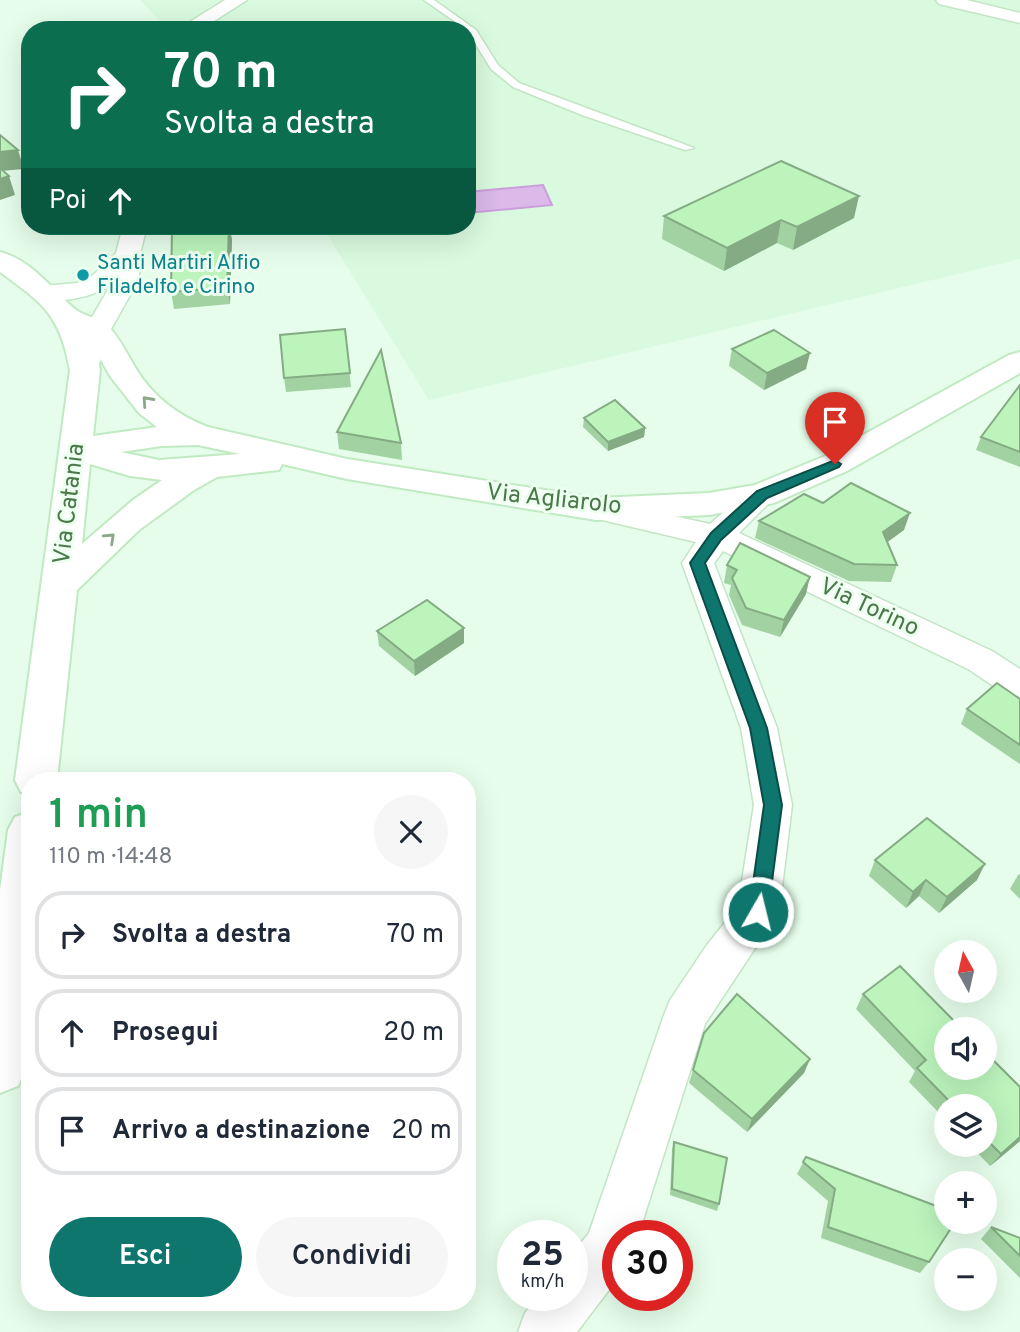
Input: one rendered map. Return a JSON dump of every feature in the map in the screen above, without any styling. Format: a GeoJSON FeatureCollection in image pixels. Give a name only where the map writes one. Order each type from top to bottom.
{"type":"FeatureCollection","features":[{"type":"Feature","properties":{"kind":"street"},"geometry":{"type":"LineString","coordinates":[[201,21],[237,0]]}},
{"type":"Feature","properties":{"kind":"street"},"geometry":{"type":"LineString","coordinates":[[945,0],[1020,18]]}},
{"type":"Feature","properties":{"kind":"street"},"geometry":{"type":"LineString","coordinates":[[85,370],[132,235]]}},
{"type":"Feature","properties":{"kind":"street","name":"Via Catania"},"geometry":{"type":"LineString","coordinates":[[0,260],[41,292],[66,316],[80,341],[85,370],[37,772]]}},
{"type":"Feature","properties":{"kind":"street"},"geometry":{"type":"LineString","coordinates":[[41,292],[80,291],[119,272]]}},
{"type":"Feature","properties":{"kind":"street"},"geometry":{"type":"LineString","coordinates":[[119,272],[77,300],[66,316],[97,331],[121,370],[150,406],[175,426],[199,435],[347,469]]}},
{"type":"Feature","properties":{"kind":"street"},"geometry":{"type":"LineString","coordinates":[[116,358],[119,272]]}},
{"type":"Feature","properties":{"kind":"street","name":"Via Agliarolo"},"geometry":{"type":"LineString","coordinates":[[347,469],[597,509],[709,504],[762,495],[835,464],[1020,360]]}},
{"type":"Feature","properties":{"kind":"street"},"geometry":{"type":"LineString","coordinates":[[76,449],[162,436],[199,435]]}},
{"type":"Feature","properties":{"kind":"street"},"geometry":{"type":"LineString","coordinates":[[76,449],[130,466],[159,470],[265,463],[347,469]]}},
{"type":"Feature","properties":{"kind":"street"},"geometry":{"type":"LineString","coordinates":[[60,585],[151,500],[179,482],[217,467]]}},
{"type":"Feature","properties":{"kind":"street"},"geometry":{"type":"LineString","coordinates":[[544,1332],[609,1248],[686,1015],[722,959],[758,912],[773,805],[759,728],[698,563],[716,536],[762,495]]}},
{"type":"Feature","properties":{"kind":"street","name":"Via Torino"},"geometry":{"type":"LineString","coordinates":[[597,509],[716,536],[749,549],[812,582],[980,660],[1020,686]]}},
{"type":"Feature","properties":{"kind":"street"},"geometry":{"type":"LineString","coordinates":[[0,1069],[21,902]]}},
{"type":"Feature","properties":{"kind":"lane"},"geometry":{"type":"LineString","coordinates":[[428,0],[458,21]]}},
{"type":"Feature","properties":{"kind":"lane"},"geometry":{"type":"LineString","coordinates":[[476,37],[494,67],[516,85],[689,148]]}},
{"type":"Feature","properties":{"kind":"shaded area"},"geometry":{"type":"Polygon","coordinates":[[[140,0],[1020,0],[1020,259],[429,400],[328,235],[476,235],[476,21],[160,21],[140,0]]]}},
{"type":"Feature","properties":{"kind":"shaded area"},"geometry":{"type":"Polygon","coordinates":[[[543,185],[552,205],[476,212],[476,191],[543,185]]]}},
{"type":"Feature","properties":{"kind":"building"},"geometry":{"type":"Polygon","coordinates":[[[0,135],[18,150],[0,152],[0,135]]]}},
{"type":"Feature","properties":{"kind":"building"},"geometry":{"type":"Polygon","coordinates":[[[781,161],[859,196],[797,227],[781,220],[727,248],[664,216],[781,161]]]}},
{"type":"Feature","properties":{"kind":"building"},"geometry":{"type":"Polygon","coordinates":[[[0,168],[9,176],[0,179],[0,168]]]}},
{"type":"Feature","properties":{"kind":"building"},"geometry":{"type":"Polygon","coordinates":[[[172,235],[229,235],[227,287],[171,292],[172,235]]]}},
{"type":"Feature","properties":{"kind":"building"},"geometry":{"type":"Polygon","coordinates":[[[345,329],[350,373],[284,378],[280,335],[345,329]]]}},
{"type":"Feature","properties":{"kind":"building"},"geometry":{"type":"Polygon","coordinates":[[[774,330],[810,353],[767,373],[732,349],[774,330]]]}},
{"type":"Feature","properties":{"kind":"building"},"geometry":{"type":"Polygon","coordinates":[[[381,350],[401,443],[337,432],[381,350]]]}},
{"type":"Feature","properties":{"kind":"building"},"geometry":{"type":"Polygon","coordinates":[[[1020,385],[1020,452],[981,437],[1020,385]]]}},
{"type":"Feature","properties":{"kind":"building"},"geometry":{"type":"Polygon","coordinates":[[[615,400],[645,428],[608,442],[584,418],[615,400]]]}},
{"type":"Feature","properties":{"kind":"building"},"geometry":{"type":"Polygon","coordinates":[[[851,483],[910,513],[883,532],[897,565],[854,564],[759,521],[804,494],[823,503],[851,483]]]}},
{"type":"Feature","properties":{"kind":"building"},"geometry":{"type":"Polygon","coordinates":[[[740,543],[810,577],[784,620],[746,608],[732,578],[737,570],[727,565],[740,543]]]}},
{"type":"Feature","properties":{"kind":"building"},"geometry":{"type":"Polygon","coordinates":[[[427,600],[464,628],[414,661],[377,631],[427,600]]]}},
{"type":"Feature","properties":{"kind":"building"},"geometry":{"type":"Polygon","coordinates":[[[997,683],[1020,699],[1020,745],[967,709],[997,683]]]}},
{"type":"Feature","properties":{"kind":"building"},"geometry":{"type":"Polygon","coordinates":[[[927,818],[985,864],[947,897],[926,880],[913,892],[875,860],[927,818]]]}},
{"type":"Feature","properties":{"kind":"building"},"geometry":{"type":"Polygon","coordinates":[[[900,966],[950,1017],[934,1017],[934,1080],[997,1080],[997,1064],[1020,1087],[1020,1137],[1001,1154],[997,1150],[997,1094],[942,1094],[917,1068],[926,1060],[863,994],[900,966]]]}},
{"type":"Feature","properties":{"kind":"building"},"geometry":{"type":"Polygon","coordinates":[[[737,994],[810,1059],[752,1119],[693,1070],[704,1033],[737,994]]]}},
{"type":"Feature","properties":{"kind":"building"},"geometry":{"type":"Polygon","coordinates":[[[674,1142],[727,1158],[719,1204],[672,1189],[674,1142]]]}},
{"type":"Feature","properties":{"kind":"building"},"geometry":{"type":"Polygon","coordinates":[[[806,1157],[934,1205],[934,1234],[947,1234],[938,1248],[934,1248],[934,1254],[929,1262],[828,1227],[835,1189],[803,1162],[806,1157]]]}},
{"type":"Feature","properties":{"kind":"building"},"geometry":{"type":"Polygon","coordinates":[[[997,1229],[1020,1238],[1020,1256],[997,1233],[997,1229]]]}},
{"type":"Feature","properties":{"kind":"place","name":"Santi Martiri Alfio Filadelfo e Cirino"},"geometry":{"type":"Point","coordinates":[83,275]}},
{"type":"Feature","properties":{"kind":"route"},"geometry":{"type":"LineString","coordinates":[[758,912],[773,805],[759,728],[698,563],[716,536],[762,495],[835,464]]}}]}
